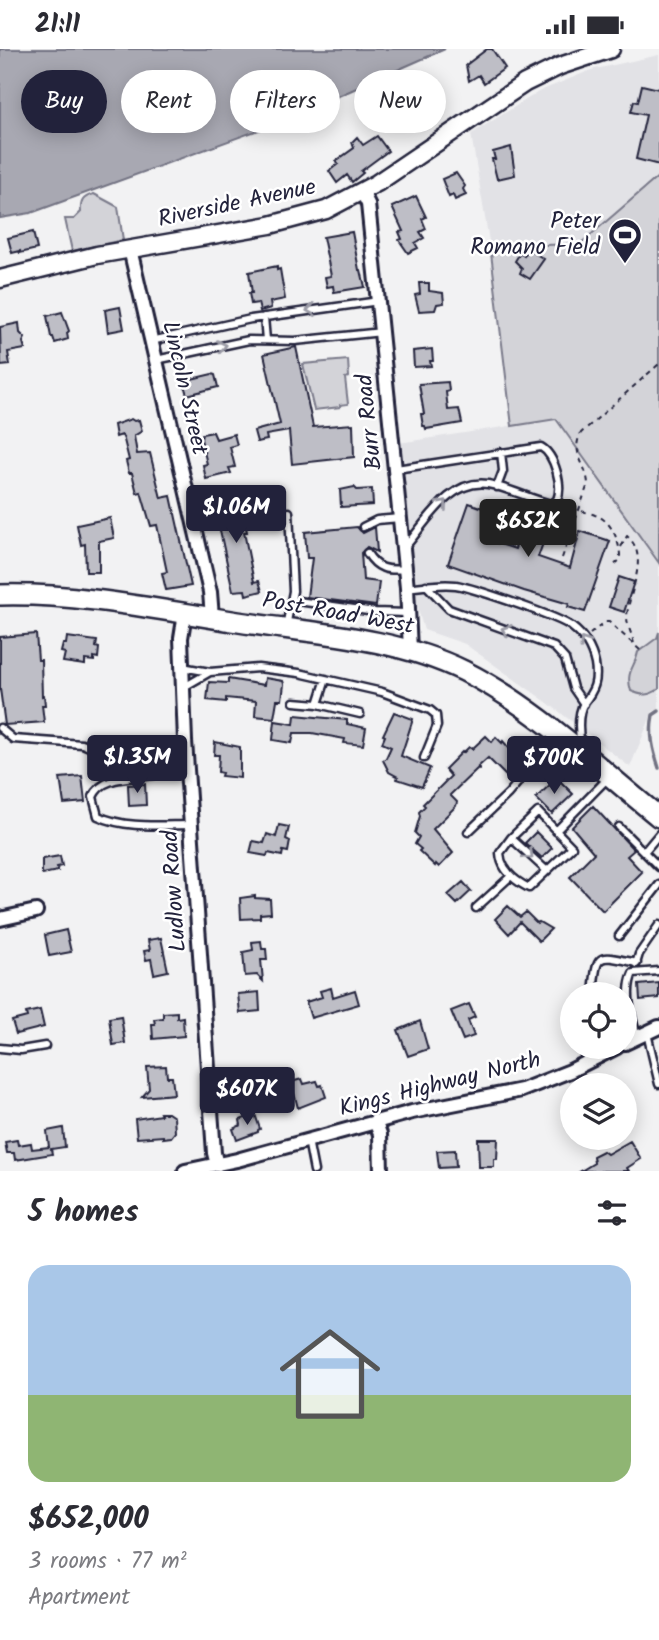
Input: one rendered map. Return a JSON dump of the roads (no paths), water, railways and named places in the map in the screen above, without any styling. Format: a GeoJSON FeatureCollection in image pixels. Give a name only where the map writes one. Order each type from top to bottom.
{"type":"FeatureCollection","features":[{"type":"Feature","properties":{"kind":"main road","name":"Riverside Avenue"},"geometry":{"type":"LineString","coordinates":[[0,279],[131,249],[286,222],[326,210],[362,192],[525,83],[560,66],[611,49]]}},
{"type":"Feature","properties":{"kind":"main road","name":"Post Road West"},"geometry":{"type":"LineString","coordinates":[[0,595],[62,596],[370,641],[410,650],[452,666],[513,701],[659,817]]}},
{"type":"Feature","properties":{"kind":"street","name":"Burr Road"},"geometry":{"type":"LineString","coordinates":[[362,192],[368,204],[379,300],[407,588],[410,650]]}},
{"type":"Feature","properties":{"kind":"street","name":"Lincoln Street"},"geometry":{"type":"LineString","coordinates":[[131,249],[210,592],[212,617]]}},
{"type":"Feature","properties":{"kind":"street","name":"Ludlow Road"},"geometry":{"type":"LineString","coordinates":[[185,613],[181,639],[185,741],[217,1165]]}},
{"type":"Feature","properties":{"kind":"street"},"geometry":{"type":"LineString","coordinates":[[0,919],[36,911]]}},
{"type":"Feature","properties":{"kind":"street","name":"Kings Highway North"},"geometry":{"type":"LineString","coordinates":[[186,1171],[427,1108],[522,1090],[562,1075],[593,1059]]}},
{"type":"Feature","properties":{"kind":"street"},"geometry":{"type":"LineString","coordinates":[[375,1121],[380,1134],[381,1171]]}},
{"type":"Feature","properties":{"kind":"lane"},"geometry":{"type":"LineString","coordinates":[[151,341],[264,317],[379,300]]}},
{"type":"Feature","properties":{"kind":"lane"},"geometry":{"type":"LineString","coordinates":[[264,317],[266,340]]}},
{"type":"Feature","properties":{"kind":"lane"},"geometry":{"type":"LineString","coordinates":[[156,360],[249,340],[295,341],[382,332]]}},
{"type":"Feature","properties":{"kind":"lane"},"geometry":{"type":"LineString","coordinates":[[396,469],[537,447],[547,451],[560,490],[556,502],[548,503],[497,487],[476,484],[456,490],[403,551]]}},
{"type":"Feature","properties":{"kind":"lane"},"geometry":{"type":"LineString","coordinates":[[497,487],[504,468],[501,452]]}},
{"type":"Feature","properties":{"kind":"lane"},"geometry":{"type":"LineString","coordinates":[[285,628],[293,578],[289,512]]}},
{"type":"Feature","properties":{"kind":"lane"},"geometry":{"type":"LineString","coordinates":[[363,527],[377,520],[400,518]]}},
{"type":"Feature","properties":{"kind":"lane"},"geometry":{"type":"LineString","coordinates":[[367,553],[377,566],[387,571],[405,569]]}},
{"type":"Feature","properties":{"kind":"lane"},"geometry":{"type":"LineString","coordinates":[[426,585],[449,609],[554,647],[565,659],[573,688],[584,704]]}},
{"type":"Feature","properties":{"kind":"lane"},"geometry":{"type":"LineString","coordinates":[[407,588],[426,585],[467,588],[564,622],[584,639],[596,672],[593,692],[584,704],[579,733],[582,755]]}},
{"type":"Feature","properties":{"kind":"lane"},"geometry":{"type":"LineString","coordinates":[[291,600],[375,613],[409,613]]}},
{"type":"Feature","properties":{"kind":"lane"},"geometry":{"type":"LineString","coordinates":[[182,667],[210,672],[258,668],[383,692],[430,710],[436,715],[437,726],[424,758]]}},
{"type":"Feature","properties":{"kind":"lane"},"geometry":{"type":"LineString","coordinates":[[182,688],[210,672]]}},
{"type":"Feature","properties":{"kind":"lane"},"geometry":{"type":"LineString","coordinates":[[318,704],[326,679]]}},
{"type":"Feature","properties":{"kind":"lane"},"geometry":{"type":"LineString","coordinates":[[294,702],[318,704],[360,714]]}},
{"type":"Feature","properties":{"kind":"lane"},"geometry":{"type":"LineString","coordinates":[[0,728],[13,739],[82,744],[113,757],[161,752],[185,741]]}},
{"type":"Feature","properties":{"kind":"lane"},"geometry":{"type":"LineString","coordinates":[[468,832],[508,794],[559,736]]}},
{"type":"Feature","properties":{"kind":"lane"},"geometry":{"type":"LineString","coordinates":[[186,757],[177,760],[163,772],[118,779],[104,784],[96,789],[93,797],[98,817],[111,822],[191,825]]}},
{"type":"Feature","properties":{"kind":"lane"},"geometry":{"type":"LineString","coordinates":[[556,831],[610,777]]}},
{"type":"Feature","properties":{"kind":"lane"},"geometry":{"type":"LineString","coordinates":[[538,812],[556,831],[572,847],[530,888],[511,876],[500,858],[500,853],[511,838],[538,812]]}},
{"type":"Feature","properties":{"kind":"lane"},"geometry":{"type":"LineString","coordinates":[[619,827],[659,867]]}},
{"type":"Feature","properties":{"kind":"lane"},"geometry":{"type":"LineString","coordinates":[[644,852],[659,834]]}},
{"type":"Feature","properties":{"kind":"lane"},"geometry":{"type":"LineString","coordinates":[[511,838],[547,871]]}},
{"type":"Feature","properties":{"kind":"lane"},"geometry":{"type":"LineString","coordinates":[[476,908],[511,876]]}},
{"type":"Feature","properties":{"kind":"lane"},"geometry":{"type":"LineString","coordinates":[[619,936],[659,885]]}},
{"type":"Feature","properties":{"kind":"lane"},"geometry":{"type":"LineString","coordinates":[[659,925],[639,954],[628,982],[631,1011],[659,1084]]}},
{"type":"Feature","properties":{"kind":"lane"},"geometry":{"type":"LineString","coordinates":[[594,982],[595,965],[600,959],[610,957],[636,963]]}},
{"type":"Feature","properties":{"kind":"lane"},"geometry":{"type":"LineString","coordinates":[[633,973],[659,971]]}},
{"type":"Feature","properties":{"kind":"lane"},"geometry":{"type":"LineString","coordinates":[[0,1048],[21,1050],[45,1046]]}},
{"type":"Feature","properties":{"kind":"lane"},"geometry":{"type":"LineString","coordinates":[[308,1140],[314,1171]]}},
{"type":"Feature","properties":{"kind":"waterway"},"geometry":{"type":"LineString","coordinates":[[659,711],[653,715],[651,729],[659,768]]}},
{"type":"Feature","properties":{"kind":"place","name":"Peter Romano Field"},"geometry":{"type":"Point","coordinates":[625,265]}}]}
